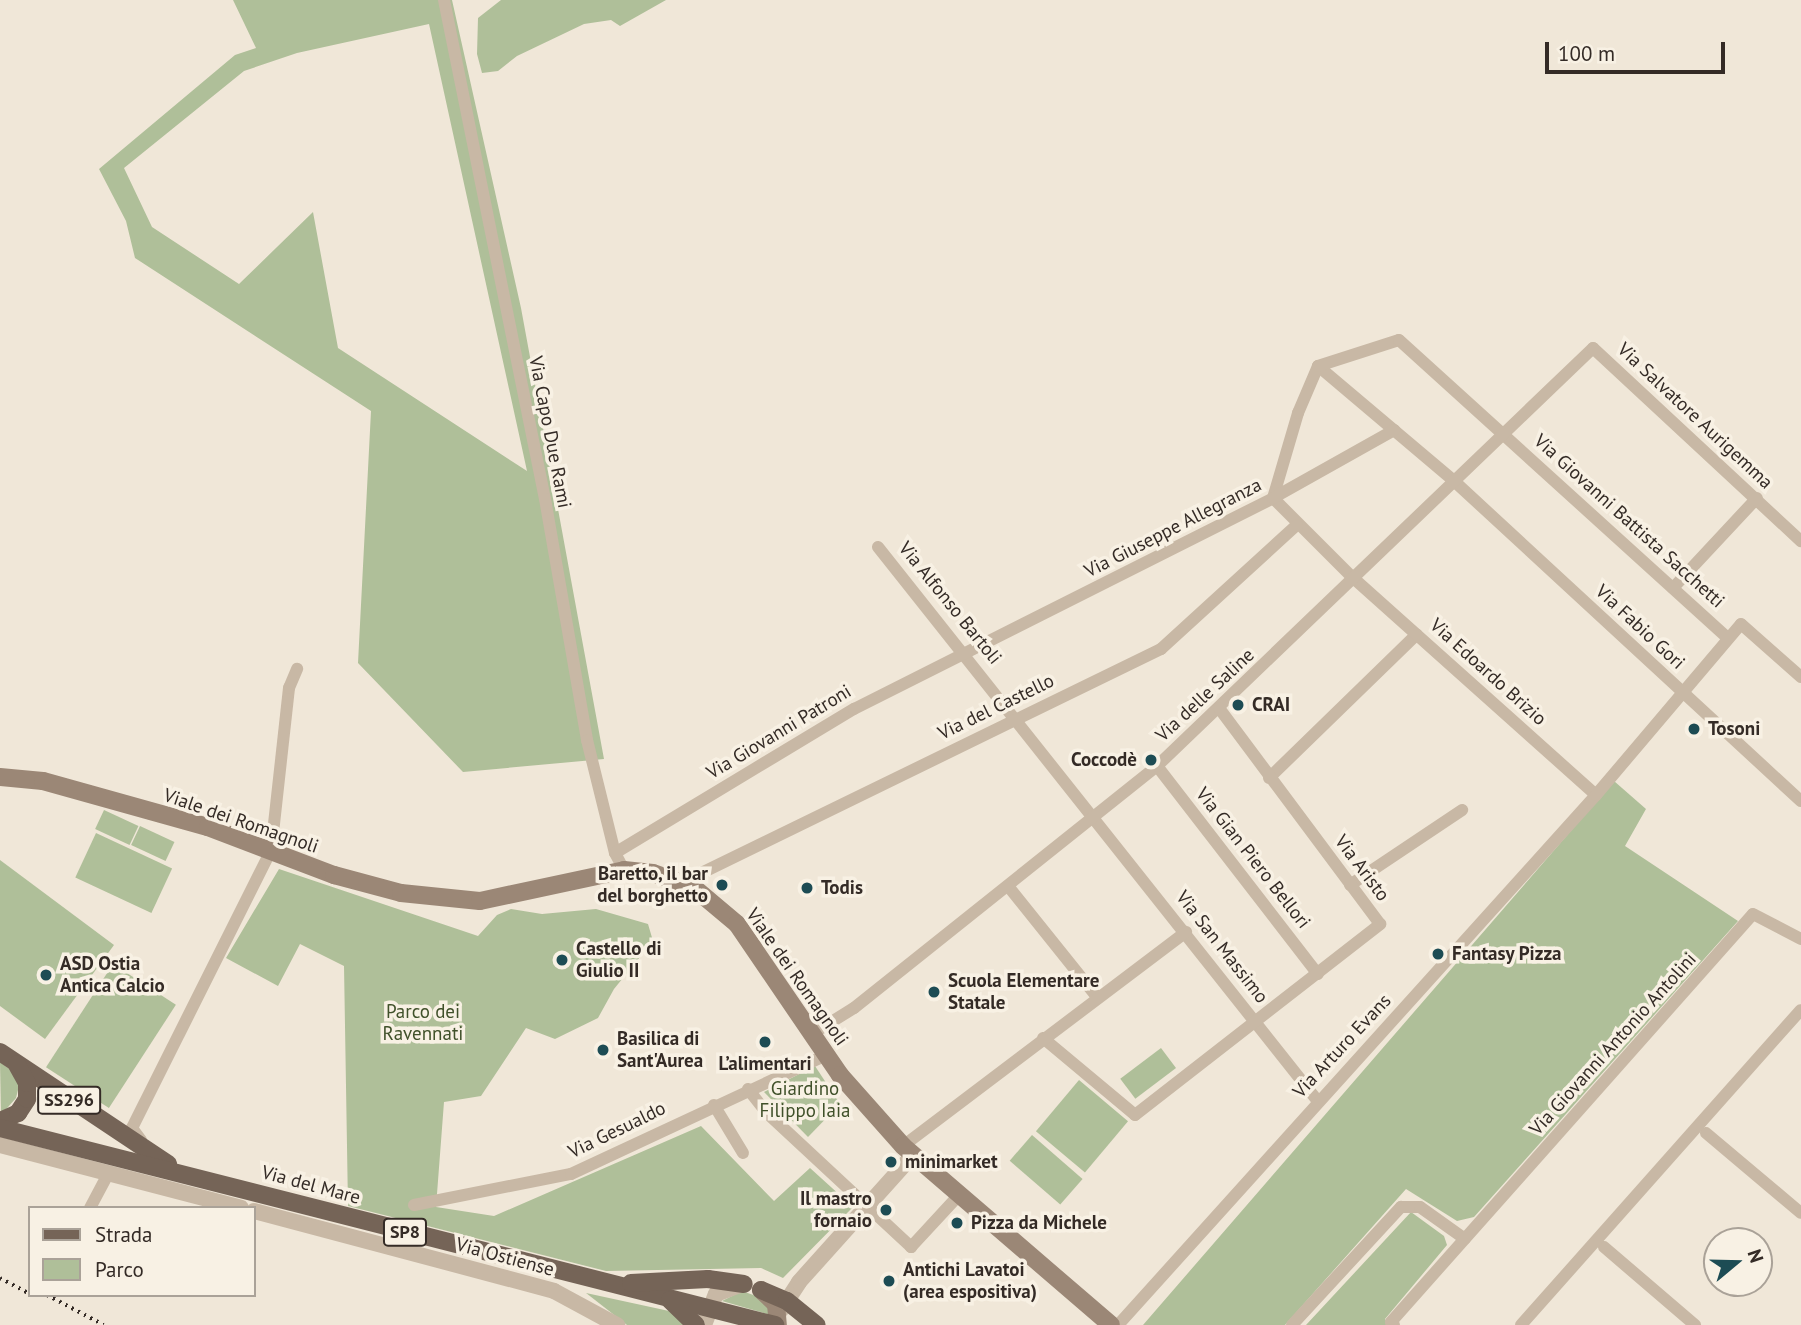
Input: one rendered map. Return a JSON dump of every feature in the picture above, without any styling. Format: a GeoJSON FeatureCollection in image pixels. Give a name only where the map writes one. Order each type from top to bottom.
{"type":"FeatureCollection","features":[{"type":"Feature","properties":{"kind":"main road","name":"Viale dei Romagnoli"},"geometry":{"type":"LineString","coordinates":[[0,777],[44,781],[215,830],[347,879],[457,901],[510,897],[624,870],[683,882],[714,901],[737,924],[826,1055],[908,1150],[1111,1325]]}},
{"type":"Feature","properties":{"kind":"main road","name":"SS296"},"geometry":{"type":"LineString","coordinates":[[0,1052],[122,1137],[193,1177]]}},
{"type":"Feature","properties":{"kind":"main road"},"geometry":{"type":"LineString","coordinates":[[0,1121],[18,1113],[27,1099],[27,1083],[16,1064]]}},
{"type":"Feature","properties":{"kind":"main road","name":"Via del Mare"},"geometry":{"type":"LineString","coordinates":[[0,1129],[617,1284],[670,1300],[705,1317],[780,1316]]}},
{"type":"Feature","properties":{"kind":"main road"},"geometry":{"type":"LineString","coordinates":[[617,1284],[708,1279],[753,1287],[780,1316],[817,1325]]}},
{"type":"Feature","properties":{"kind":"main road"},"geometry":{"type":"LineString","coordinates":[[670,1300],[696,1325]]}},
{"type":"Feature","properties":{"kind":"street","name":"Via Capo Due Rami"},"geometry":{"type":"LineString","coordinates":[[444,0],[545,499],[587,740],[615,853],[624,870]]}},
{"type":"Feature","properties":{"kind":"street","name":"Via Giovanni Battista Sacchetti"},"geometry":{"type":"LineString","coordinates":[[1318,366],[1399,340],[1728,638]]}},
{"type":"Feature","properties":{"kind":"street","name":"Via delle Saline"},"geometry":{"type":"LineString","coordinates":[[812,1034],[854,1008],[1157,766],[1593,348]]}},
{"type":"Feature","properties":{"kind":"street","name":"Via Salvatore Aurigemma"},"geometry":{"type":"LineString","coordinates":[[1593,348],[1801,541]]}},
{"type":"Feature","properties":{"kind":"street","name":"Via Fabio Gori"},"geometry":{"type":"LineString","coordinates":[[1318,366],[1454,481],[1801,801]]}},
{"type":"Feature","properties":{"kind":"street"},"geometry":{"type":"LineString","coordinates":[[1273,499],[1298,413],[1318,366]]}},
{"type":"Feature","properties":{"kind":"street","name":"Via Giuseppe Allegranza"},"geometry":{"type":"LineString","coordinates":[[967,654],[1273,499],[1394,430]]}},
{"type":"Feature","properties":{"kind":"street"},"geometry":{"type":"LineString","coordinates":[[1673,588],[1756,498]]}},
{"type":"Feature","properties":{"kind":"street","name":"Via Edoardo Brizio"},"geometry":{"type":"LineString","coordinates":[[1273,499],[1353,578],[1596,795]]}},
{"type":"Feature","properties":{"kind":"street","name":"Via del Castello"},"geometry":{"type":"LineString","coordinates":[[683,882],[1161,649],[1297,525]]}},
{"type":"Feature","properties":{"kind":"street","name":"Via Alfonso Bartoli"},"geometry":{"type":"LineString","coordinates":[[878,547],[1096,817]]}},
{"type":"Feature","properties":{"kind":"street","name":"Via Arturo Evans"},"geometry":{"type":"LineString","coordinates":[[1118,1325],[1317,1100],[1596,795],[1741,624],[1801,677]]}},
{"type":"Feature","properties":{"kind":"street"},"geometry":{"type":"LineString","coordinates":[[1269,778],[1417,634]]}},
{"type":"Feature","properties":{"kind":"street","name":"Via Giovanni Patroni"},"geometry":{"type":"LineString","coordinates":[[615,853],[854,709],[967,654]]}},
{"type":"Feature","properties":{"kind":"street"},"geometry":{"type":"LineString","coordinates":[[141,1140],[132,1128],[271,851],[289,688],[297,669]]}},
{"type":"Feature","properties":{"kind":"street","name":"Via Aristo"},"geometry":{"type":"LineString","coordinates":[[1043,1038],[1135,1115],[1380,924],[1219,708]]}},
{"type":"Feature","properties":{"kind":"street","name":"Via Gian Piero Bellori"},"geometry":{"type":"LineString","coordinates":[[1157,766],[1318,974]]}},
{"type":"Feature","properties":{"kind":"street"},"geometry":{"type":"LineString","coordinates":[[1350,885],[1462,810]]}},
{"type":"Feature","properties":{"kind":"street","name":"Via San Massimo"},"geometry":{"type":"LineString","coordinates":[[1096,817],[1317,1100]]}},
{"type":"Feature","properties":{"kind":"street"},"geometry":{"type":"LineString","coordinates":[[1008,886],[1097,997]]}},
{"type":"Feature","properties":{"kind":"street","name":"Via Giovanni Antonio Antolini"},"geometry":{"type":"LineString","coordinates":[[1394,1325],[1391,1322],[1753,915],[1801,939]]}},
{"type":"Feature","properties":{"kind":"street"},"geometry":{"type":"LineString","coordinates":[[780,1316],[799,1282],[868,1209],[908,1150],[1043,1038],[1186,932]]}},
{"type":"Feature","properties":{"kind":"street"},"geometry":{"type":"LineString","coordinates":[[1521,1325],[1801,1010]]}},
{"type":"Feature","properties":{"kind":"street","name":"Via Gesualdo"},"geometry":{"type":"LineString","coordinates":[[414,1205],[571,1174],[748,1089],[826,1055]]}},
{"type":"Feature","properties":{"kind":"street"},"geometry":{"type":"LineString","coordinates":[[748,1089],[767,1113],[911,1247],[959,1195]]}},
{"type":"Feature","properties":{"kind":"street"},"geometry":{"type":"LineString","coordinates":[[714,1105],[743,1153]]}},
{"type":"Feature","properties":{"kind":"street"},"geometry":{"type":"LineString","coordinates":[[1706,1133],[1801,1213]]}},
{"type":"Feature","properties":{"kind":"street"},"geometry":{"type":"LineString","coordinates":[[0,1145],[233,1206]]}},
{"type":"Feature","properties":{"kind":"street"},"geometry":{"type":"LineString","coordinates":[[91,1206],[109,1173]]}},
{"type":"Feature","properties":{"kind":"street"},"geometry":{"type":"LineString","coordinates":[[1292,1325],[1401,1207],[1417,1206],[1465,1239]]}},
{"type":"Feature","properties":{"kind":"street","name":"Via Ostiense"},"geometry":{"type":"LineString","coordinates":[[256,1212],[554,1291],[617,1325]]}},
{"type":"Feature","properties":{"kind":"street"},"geometry":{"type":"LineString","coordinates":[[1604,1247],[1695,1325]]}},
{"type":"Feature","properties":{"kind":"street"},"geometry":{"type":"LineString","coordinates":[[705,1317],[719,1292],[799,1282]]}},
{"type":"Feature","properties":{"kind":"green space"},"geometry":{"type":"Polygon","coordinates":[[[233,0],[452,0],[521,308],[604,759],[463,772],[358,663],[371,411],[135,258],[126,221],[99,169],[235,55],[256,48],[233,0]],[[429,24],[297,53],[244,71],[124,168],[152,227],[239,284],[313,212],[338,348],[527,471],[429,24]]]}},
{"type":"Feature","properties":{"kind":"green space"},"geometry":{"type":"Polygon","coordinates":[[[501,0],[666,0],[620,26],[611,20],[584,24],[517,56],[498,71],[482,73],[477,54],[478,18],[501,0]]]}},
{"type":"Feature","properties":{"kind":"green space"},"geometry":{"type":"Polygon","coordinates":[[[1614,781],[1646,809],[1625,846],[1738,921],[1474,1217],[1457,1221],[1406,1189],[1285,1325],[1143,1325],[1614,781]]]}},
{"type":"Feature","properties":{"kind":"green space"},"geometry":{"type":"Polygon","coordinates":[[[104,810],[138,826],[130,845],[95,829],[104,810]]]}},
{"type":"Feature","properties":{"kind":"green space"},"geometry":{"type":"Polygon","coordinates":[[[140,826],[174,842],[166,861],[131,845],[140,826]]]}},
{"type":"Feature","properties":{"kind":"green space"},"geometry":{"type":"Polygon","coordinates":[[[96,833],[172,868],[151,913],[75,877],[96,833]]]}},
{"type":"Feature","properties":{"kind":"green space","name":"ASD Ostia Antica Calcio"},"geometry":{"type":"Polygon","coordinates":[[[0,860],[114,945],[45,1039],[0,1006],[0,860]]]}},
{"type":"Feature","properties":{"kind":"green space","name":"Parco dei Ravennati"},"geometry":{"type":"Polygon","coordinates":[[[279,869],[478,936],[497,915],[511,909],[542,914],[596,909],[648,924],[653,941],[614,989],[598,1018],[555,1039],[526,1028],[481,1096],[444,1102],[436,1207],[494,1216],[701,1126],[774,1201],[810,1168],[853,1207],[783,1278],[761,1268],[606,1271],[348,1206],[344,966],[300,944],[278,986],[226,958],[279,869]]]}},
{"type":"Feature","properties":{"kind":"green space"},"geometry":{"type":"Polygon","coordinates":[[[113,964],[176,1005],[109,1108],[46,1067],[113,964]]]}},
{"type":"Feature","properties":{"kind":"green space"},"geometry":{"type":"Polygon","coordinates":[[[1161,1048],[1176,1068],[1135,1099],[1120,1079],[1161,1048]]]}},
{"type":"Feature","properties":{"kind":"green space"},"geometry":{"type":"Polygon","coordinates":[[[0,1062],[21,1078],[16,1098],[1,1115],[0,1062]]]}},
{"type":"Feature","properties":{"kind":"green space","name":"Giardino Filippo Iaia"},"geometry":{"type":"Polygon","coordinates":[[[815,1066],[840,1104],[808,1137],[764,1092],[815,1066]]]}},
{"type":"Feature","properties":{"kind":"green space"},"geometry":{"type":"Polygon","coordinates":[[[1079,1080],[1128,1121],[1085,1172],[1036,1131],[1079,1080]]]}},
{"type":"Feature","properties":{"kind":"green space"},"geometry":{"type":"Polygon","coordinates":[[[1032,1135],[1083,1179],[1060,1205],[1010,1161],[1032,1135]]]}},
{"type":"Feature","properties":{"kind":"green space"},"geometry":{"type":"Polygon","coordinates":[[[1411,1212],[1444,1236],[1447,1245],[1385,1319],[1388,1325],[1306,1325],[1411,1212]]]}},
{"type":"Feature","properties":{"kind":"green space"},"geometry":{"type":"Polygon","coordinates":[[[742,1291],[759,1297],[774,1316],[722,1301],[742,1291]]]}},
{"type":"Feature","properties":{"kind":"green space"},"geometry":{"type":"Polygon","coordinates":[[[586,1293],[669,1311],[688,1325],[627,1325],[586,1293]]]}},
{"type":"Feature","properties":{"kind":"railway"},"geometry":{"type":"LineString","coordinates":[[0,1278],[28,1293]]}},
{"type":"Feature","properties":{"kind":"railway"},"geometry":{"type":"LineString","coordinates":[[51,1297],[104,1325]]}},
{"type":"Feature","properties":{"kind":"place","name":"CRAI"},"geometry":{"type":"Point","coordinates":[1238,705]}},
{"type":"Feature","properties":{"kind":"place","name":"Tosoni"},"geometry":{"type":"Point","coordinates":[1694,729]}},
{"type":"Feature","properties":{"kind":"place","name":"Coccodè"},"geometry":{"type":"Point","coordinates":[1151,760]}},
{"type":"Feature","properties":{"kind":"place","name":"Baretto, il bar del borghetto"},"geometry":{"type":"Point","coordinates":[722,885]}},
{"type":"Feature","properties":{"kind":"place","name":"Todis"},"geometry":{"type":"Point","coordinates":[807,888]}},
{"type":"Feature","properties":{"kind":"place","name":"Fantasy Pizza"},"geometry":{"type":"Point","coordinates":[1438,954]}},
{"type":"Feature","properties":{"kind":"place","name":"Castello di Giulio II"},"geometry":{"type":"Point","coordinates":[562,960]}},
{"type":"Feature","properties":{"kind":"place","name":"ASD Ostia Antica Calcio"},"geometry":{"type":"Point","coordinates":[46,975]}},
{"type":"Feature","properties":{"kind":"place","name":"Scuola Elementare Statale"},"geometry":{"type":"Point","coordinates":[934,992]}},
{"type":"Feature","properties":{"kind":"place","name":"L’alimentari"},"geometry":{"type":"Point","coordinates":[765,1042]}},
{"type":"Feature","properties":{"kind":"place","name":"Basilica di Sant'Aurea"},"geometry":{"type":"Point","coordinates":[603,1050]}},
{"type":"Feature","properties":{"kind":"place","name":"minimarket"},"geometry":{"type":"Point","coordinates":[891,1162]}},
{"type":"Feature","properties":{"kind":"place","name":"Il mastro fornaio"},"geometry":{"type":"Point","coordinates":[886,1210]}},
{"type":"Feature","properties":{"kind":"place","name":"Pizza da Michele"},"geometry":{"type":"Point","coordinates":[957,1223]}},
{"type":"Feature","properties":{"kind":"place","name":"Antichi Lavatoi (area espositiva)"},"geometry":{"type":"Point","coordinates":[889,1281]}}]}
